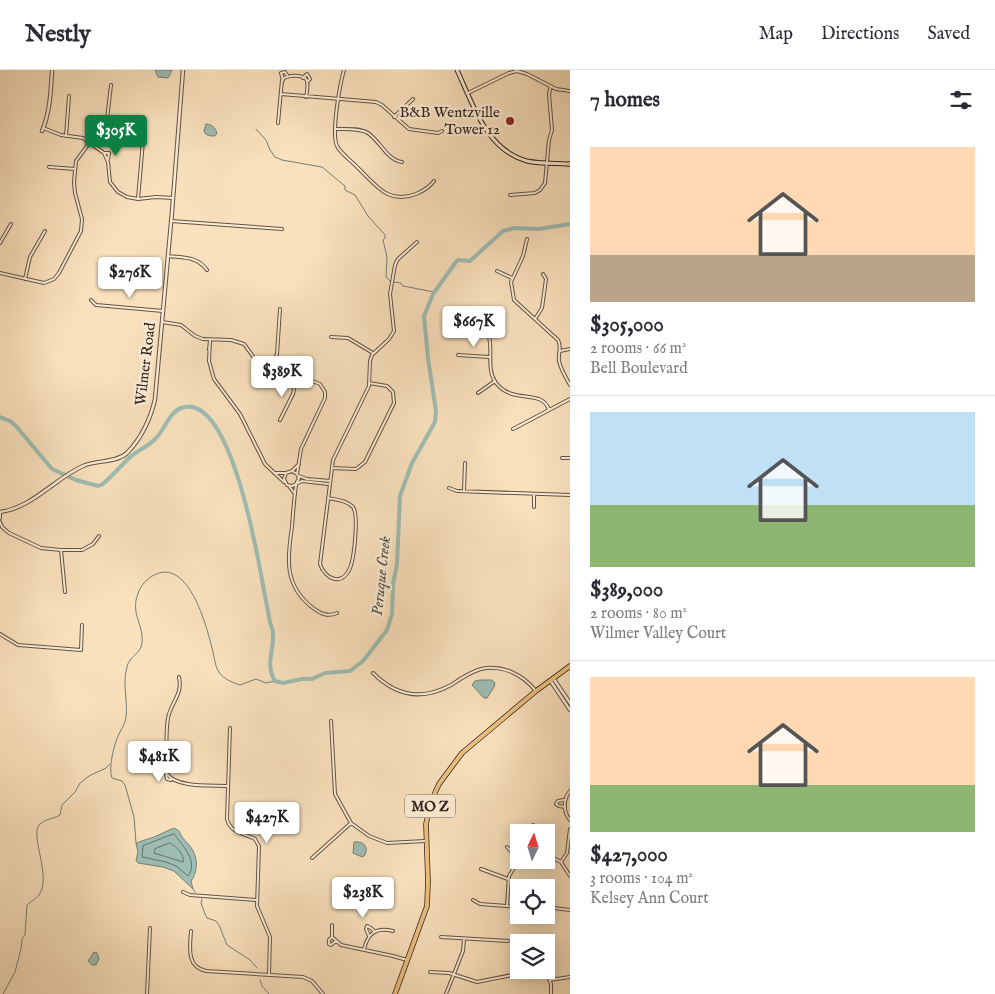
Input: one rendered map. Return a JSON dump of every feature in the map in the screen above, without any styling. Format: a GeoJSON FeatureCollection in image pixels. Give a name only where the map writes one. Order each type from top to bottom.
{"type":"FeatureCollection","features":[{"type":"Feature","properties":{"kind":"main road"},"geometry":{"type":"LineString","coordinates":[[457,70],[486,131],[499,146],[513,156],[528,161],[570,164]]}},
{"type":"Feature","properties":{"kind":"main road","name":"MO Z"},"geometry":{"type":"LineString","coordinates":[[395,994],[426,906],[428,882],[425,841],[426,824],[430,802],[439,784],[449,768],[462,753],[551,679],[570,666]]}},
{"type":"Feature","properties":{"kind":"street"},"geometry":{"type":"LineString","coordinates":[[52,70],[50,94],[42,130],[83,138],[104,153],[108,160],[109,177],[116,189],[127,198],[173,198]]}},
{"type":"Feature","properties":{"kind":"street","name":"Wilmer Road"},"geometry":{"type":"LineString","coordinates":[[0,512],[20,507],[69,473],[88,464],[124,455],[142,433],[154,402],[172,222],[183,70]]}},
{"type":"Feature","properties":{"kind":"street"},"geometry":{"type":"LineString","coordinates":[[344,70],[338,99],[336,128],[338,147],[384,192],[395,197],[410,196],[430,187],[434,181]]}},
{"type":"Feature","properties":{"kind":"street"},"geometry":{"type":"LineString","coordinates":[[468,93],[512,72],[518,71],[525,71],[551,86],[570,91]]}},
{"type":"Feature","properties":{"kind":"street"},"geometry":{"type":"LineString","coordinates":[[278,123],[281,73],[284,72],[287,76],[303,78],[307,82]]}},
{"type":"Feature","properties":{"kind":"street"},"geometry":{"type":"LineString","coordinates":[[303,78],[308,74],[310,76],[307,82],[306,97]]}},
{"type":"Feature","properties":{"kind":"street"},"geometry":{"type":"LineString","coordinates":[[282,80],[287,76]]}},
{"type":"Feature","properties":{"kind":"street"},"geometry":{"type":"LineString","coordinates":[[0,273],[44,283],[54,280],[81,232],[82,219],[75,193],[75,169],[78,157],[107,119],[111,85]]}},
{"type":"Feature","properties":{"kind":"street"},"geometry":{"type":"LineString","coordinates":[[510,195],[531,194],[540,190],[545,183],[549,140],[552,130],[549,94],[551,86]]}},
{"type":"Feature","properties":{"kind":"street"},"geometry":{"type":"LineString","coordinates":[[281,94],[376,102],[409,129],[438,134],[442,131]]}},
{"type":"Feature","properties":{"kind":"street"},"geometry":{"type":"LineString","coordinates":[[66,136],[69,96]]}},
{"type":"Feature","properties":{"kind":"street"},"geometry":{"type":"LineString","coordinates":[[394,117],[412,99]]}},
{"type":"Feature","properties":{"kind":"street"},"geometry":{"type":"LineString","coordinates":[[107,119],[114,123],[136,127],[140,132],[142,141],[138,199]]}},
{"type":"Feature","properties":{"kind":"street"},"geometry":{"type":"LineString","coordinates":[[336,128],[364,131],[392,158],[402,162]]}},
{"type":"Feature","properties":{"kind":"street"},"geometry":{"type":"LineString","coordinates":[[49,167],[75,169]]}},
{"type":"Feature","properties":{"kind":"street"},"geometry":{"type":"LineString","coordinates":[[172,222],[282,229]]}},
{"type":"Feature","properties":{"kind":"street"},"geometry":{"type":"LineString","coordinates":[[0,243],[11,224]]}},
{"type":"Feature","properties":{"kind":"street"},"geometry":{"type":"LineString","coordinates":[[25,279],[30,257],[45,231]]}},
{"type":"Feature","properties":{"kind":"street"},"geometry":{"type":"LineString","coordinates":[[527,239],[523,256],[512,278],[511,286],[514,300],[555,336],[560,344],[560,367],[570,385]]}},
{"type":"Feature","properties":{"kind":"street"},"geometry":{"type":"LineString","coordinates":[[328,498],[344,501],[352,507],[356,515],[351,567],[344,576],[336,579],[326,576],[320,564],[328,498],[334,456],[365,394],[369,383],[372,353],[389,339],[394,331],[390,294],[395,265],[398,259],[417,242]]}},
{"type":"Feature","properties":{"kind":"street"},"geometry":{"type":"LineString","coordinates":[[168,256],[196,260],[202,263],[207,270]]}},
{"type":"Feature","properties":{"kind":"street"},"geometry":{"type":"LineString","coordinates":[[497,272],[512,278]]}},
{"type":"Feature","properties":{"kind":"street"},"geometry":{"type":"LineString","coordinates":[[535,319],[540,312],[545,290],[546,279],[543,274]]}},
{"type":"Feature","properties":{"kind":"street"},"geometry":{"type":"LineString","coordinates":[[90,300],[96,305],[164,311]]}},
{"type":"Feature","properties":{"kind":"street"},"geometry":{"type":"LineString","coordinates":[[261,386],[277,354],[280,309]]}},
{"type":"Feature","properties":{"kind":"street"},"geometry":{"type":"LineString","coordinates":[[470,312],[489,335],[490,357],[495,382],[511,394],[537,397],[543,400],[549,410]]}},
{"type":"Feature","properties":{"kind":"street"},"geometry":{"type":"LineString","coordinates":[[162,322],[181,325],[199,338],[231,340],[244,344],[255,359],[270,369],[296,380],[310,380],[320,384],[325,392],[326,398],[301,449],[288,556],[290,576],[300,595],[310,606],[325,615],[332,615],[337,612]]}},
{"type":"Feature","properties":{"kind":"street"},"geometry":{"type":"LineString","coordinates":[[331,337],[348,338],[372,353]]}},
{"type":"Feature","properties":{"kind":"street"},"geometry":{"type":"LineString","coordinates":[[210,340],[209,361],[214,379],[236,407],[265,464],[289,486],[295,496]]}},
{"type":"Feature","properties":{"kind":"street"},"geometry":{"type":"LineString","coordinates":[[560,351],[570,349]]}},
{"type":"Feature","properties":{"kind":"street"},"geometry":{"type":"LineString","coordinates":[[458,355],[490,357]]}},
{"type":"Feature","properties":{"kind":"street"},"geometry":{"type":"LineString","coordinates":[[280,420],[292,396],[296,380]]}},
{"type":"Feature","properties":{"kind":"street"},"geometry":{"type":"LineString","coordinates":[[478,393],[495,382]]}},
{"type":"Feature","properties":{"kind":"street"},"geometry":{"type":"LineString","coordinates":[[332,468],[356,469],[365,462],[393,406],[394,395],[390,389],[382,385],[369,383]]}},
{"type":"Feature","properties":{"kind":"street"},"geometry":{"type":"LineString","coordinates":[[513,429],[570,399]]}},
{"type":"Feature","properties":{"kind":"street"},"geometry":{"type":"LineString","coordinates":[[562,458],[570,458]]}},
{"type":"Feature","properties":{"kind":"street"},"geometry":{"type":"LineString","coordinates":[[464,492],[465,463]]}},
{"type":"Feature","properties":{"kind":"street"},"geometry":{"type":"LineString","coordinates":[[273,472],[286,473],[292,471],[299,464]]}},
{"type":"Feature","properties":{"kind":"street"},"geometry":{"type":"LineString","coordinates":[[292,471],[307,479],[330,483]]}},
{"type":"Feature","properties":{"kind":"street"},"geometry":{"type":"LineString","coordinates":[[284,482],[286,473]]}},
{"type":"Feature","properties":{"kind":"street"},"geometry":{"type":"LineString","coordinates":[[289,486],[302,481],[330,483]]}},
{"type":"Feature","properties":{"kind":"street"},"geometry":{"type":"LineString","coordinates":[[449,488],[464,492],[570,495]]}},
{"type":"Feature","properties":{"kind":"street"},"geometry":{"type":"LineString","coordinates":[[534,495],[534,507]]}},
{"type":"Feature","properties":{"kind":"street"},"geometry":{"type":"LineString","coordinates":[[0,512],[0,518]]}},
{"type":"Feature","properties":{"kind":"street"},"geometry":{"type":"LineString","coordinates":[[0,522],[2,527],[9,533],[39,548],[82,550],[92,544],[99,536]]}},
{"type":"Feature","properties":{"kind":"street"},"geometry":{"type":"LineString","coordinates":[[61,550],[65,592]]}},
{"type":"Feature","properties":{"kind":"street"},"geometry":{"type":"LineString","coordinates":[[0,634],[18,645],[81,650],[82,625]]}},
{"type":"Feature","properties":{"kind":"street"},"geometry":{"type":"LineString","coordinates":[[374,673],[386,684],[400,691],[422,695],[448,686],[479,670],[500,669],[522,677],[536,692]]}},
{"type":"Feature","properties":{"kind":"street"},"geometry":{"type":"LineString","coordinates":[[179,678],[180,690],[170,712],[168,723],[167,772],[172,780],[188,784],[228,786]]}},
{"type":"Feature","properties":{"kind":"street"},"geometry":{"type":"LineString","coordinates":[[551,679],[570,704]]}},
{"type":"Feature","properties":{"kind":"street"},"geometry":{"type":"LineString","coordinates":[[551,679],[570,710]]}},
{"type":"Feature","properties":{"kind":"street"},"geometry":{"type":"LineString","coordinates":[[331,722],[335,794],[351,823],[369,836],[387,843],[425,841]]}},
{"type":"Feature","properties":{"kind":"street"},"geometry":{"type":"LineString","coordinates":[[230,728],[228,823],[234,831],[255,839],[259,846],[256,900],[259,914],[270,937],[269,975]]}},
{"type":"Feature","properties":{"kind":"street"},"geometry":{"type":"LineString","coordinates":[[570,791],[565,800],[566,816],[570,820]]}},
{"type":"Feature","properties":{"kind":"street"},"geometry":{"type":"LineString","coordinates":[[565,800],[556,803],[557,806],[565,807]]}},
{"type":"Feature","properties":{"kind":"street"},"geometry":{"type":"LineString","coordinates":[[312,858],[351,823]]}},
{"type":"Feature","properties":{"kind":"street"},"geometry":{"type":"LineString","coordinates":[[561,862],[567,853],[570,829]]}},
{"type":"Feature","properties":{"kind":"street"},"geometry":{"type":"LineString","coordinates":[[507,847],[510,850]]}},
{"type":"Feature","properties":{"kind":"street"},"geometry":{"type":"LineString","coordinates":[[555,859],[561,862],[570,876]]}},
{"type":"Feature","properties":{"kind":"street"},"geometry":{"type":"LineString","coordinates":[[481,869],[508,879]]}},
{"type":"Feature","properties":{"kind":"street"},"geometry":{"type":"LineString","coordinates":[[507,906],[508,879],[513,869]]}},
{"type":"Feature","properties":{"kind":"street"},"geometry":{"type":"LineString","coordinates":[[183,892],[190,895],[256,900]]}},
{"type":"Feature","properties":{"kind":"street"},"geometry":{"type":"LineString","coordinates":[[473,900],[480,904],[510,906]]}},
{"type":"Feature","properties":{"kind":"street"},"geometry":{"type":"LineString","coordinates":[[555,908],[570,910]]}},
{"type":"Feature","properties":{"kind":"street"},"geometry":{"type":"LineString","coordinates":[[332,925],[332,937],[329,940],[329,944],[331,945],[336,942]]}},
{"type":"Feature","properties":{"kind":"street"},"geometry":{"type":"LineString","coordinates":[[369,936],[366,929],[368,926],[374,931]]}},
{"type":"Feature","properties":{"kind":"street"},"geometry":{"type":"LineString","coordinates":[[147,994],[150,928]]}},
{"type":"Feature","properties":{"kind":"street"},"geometry":{"type":"LineString","coordinates":[[364,949],[367,938],[374,931],[381,929],[393,931]]}},
{"type":"Feature","properties":{"kind":"street"},"geometry":{"type":"LineString","coordinates":[[191,931],[190,958],[193,965],[198,969],[308,979],[317,985],[323,994]]}},
{"type":"Feature","properties":{"kind":"street"},"geometry":{"type":"LineString","coordinates":[[332,937],[341,945],[407,960]]}},
{"type":"Feature","properties":{"kind":"street"},"geometry":{"type":"LineString","coordinates":[[441,937],[508,941]]}},
{"type":"Feature","properties":{"kind":"street"},"geometry":{"type":"LineString","coordinates":[[446,994],[463,951],[464,938]]}},
{"type":"Feature","properties":{"kind":"street"},"geometry":{"type":"LineString","coordinates":[[430,972],[454,974],[477,982],[510,975]]}},
{"type":"Feature","properties":{"kind":"street"},"geometry":{"type":"LineString","coordinates":[[551,994],[550,980],[570,977]]}},
{"type":"Feature","properties":{"kind":"water"},"geometry":{"type":"Polygon","coordinates":[[[155,70],[172,70],[168,78],[158,77],[155,70]]]}},
{"type":"Feature","properties":{"kind":"water"},"geometry":{"type":"Polygon","coordinates":[[[206,124],[214,128],[217,133],[215,136],[205,133],[206,124]]]}},
{"type":"Feature","properties":{"kind":"water"},"geometry":{"type":"Polygon","coordinates":[[[492,680],[495,683],[487,698],[484,698],[472,685],[475,681],[492,680]]]}},
{"type":"Feature","properties":{"kind":"water"},"geometry":{"type":"Polygon","coordinates":[[[174,828],[179,831],[194,852],[196,867],[191,881],[193,889],[174,871],[163,867],[138,863],[136,860],[138,852],[136,843],[174,828]]]}},
{"type":"Feature","properties":{"kind":"water"},"geometry":{"type":"Polygon","coordinates":[[[354,842],[360,842],[366,847],[365,855],[362,857],[353,853],[354,842]]]}},
{"type":"Feature","properties":{"kind":"water"},"geometry":{"type":"Polygon","coordinates":[[[94,952],[97,953],[99,959],[96,965],[92,965],[88,961],[94,952]]]}},
{"type":"Feature","properties":{"kind":"waterway"},"geometry":{"type":"LineString","coordinates":[[256,129],[266,140],[275,157],[322,167],[345,186],[345,190],[355,195],[368,216],[385,235],[383,240],[387,257],[386,277],[390,281]]}},
{"type":"Feature","properties":{"kind":"waterway","name":"Peruque Creek"},"geometry":{"type":"LineString","coordinates":[[0,417],[16,426],[52,469],[76,480],[98,486],[103,484],[130,457],[154,440],[177,410],[181,408],[198,409],[214,424],[227,448],[238,478],[255,542],[273,632],[270,664],[275,681],[283,683],[312,679],[325,673],[350,671],[363,661],[387,630],[392,614],[393,584],[397,564],[400,496],[412,463],[435,422],[436,411],[424,316],[433,294],[458,260],[470,261],[503,231],[515,228],[539,229],[570,224]]}},
{"type":"Feature","properties":{"kind":"waterway"},"geometry":{"type":"LineString","coordinates":[[393,282],[401,283],[403,286],[434,292]]}},
{"type":"Feature","properties":{"kind":"waterway"},"geometry":{"type":"LineString","coordinates":[[136,843],[134,817],[125,785],[122,781],[112,778],[111,768],[115,744],[126,717],[125,680],[127,667],[130,660],[140,650],[142,643],[136,612],[136,599],[145,582],[159,573],[171,573],[182,580],[199,607],[216,666],[225,678],[240,685],[256,679],[266,683],[275,681]]}},
{"type":"Feature","properties":{"kind":"waterway"},"geometry":{"type":"LineString","coordinates":[[3,994],[15,972],[22,939],[25,935],[27,905],[39,895],[42,887],[42,868],[37,838],[39,825],[60,815],[62,805],[75,792],[80,783],[110,764]]}},
{"type":"Feature","properties":{"kind":"waterway"},"geometry":{"type":"LineString","coordinates":[[202,899],[201,903],[207,918],[216,921],[219,925],[227,945],[250,960],[257,968]]}},
{"type":"Feature","properties":{"kind":"waterway"},"geometry":{"type":"LineString","coordinates":[[260,980],[262,986],[269,994]]}},
{"type":"Feature","properties":{"kind":"place","name":"B&B Wentzville Tower 12"},"geometry":{"type":"Point","coordinates":[510,121]}}]}
